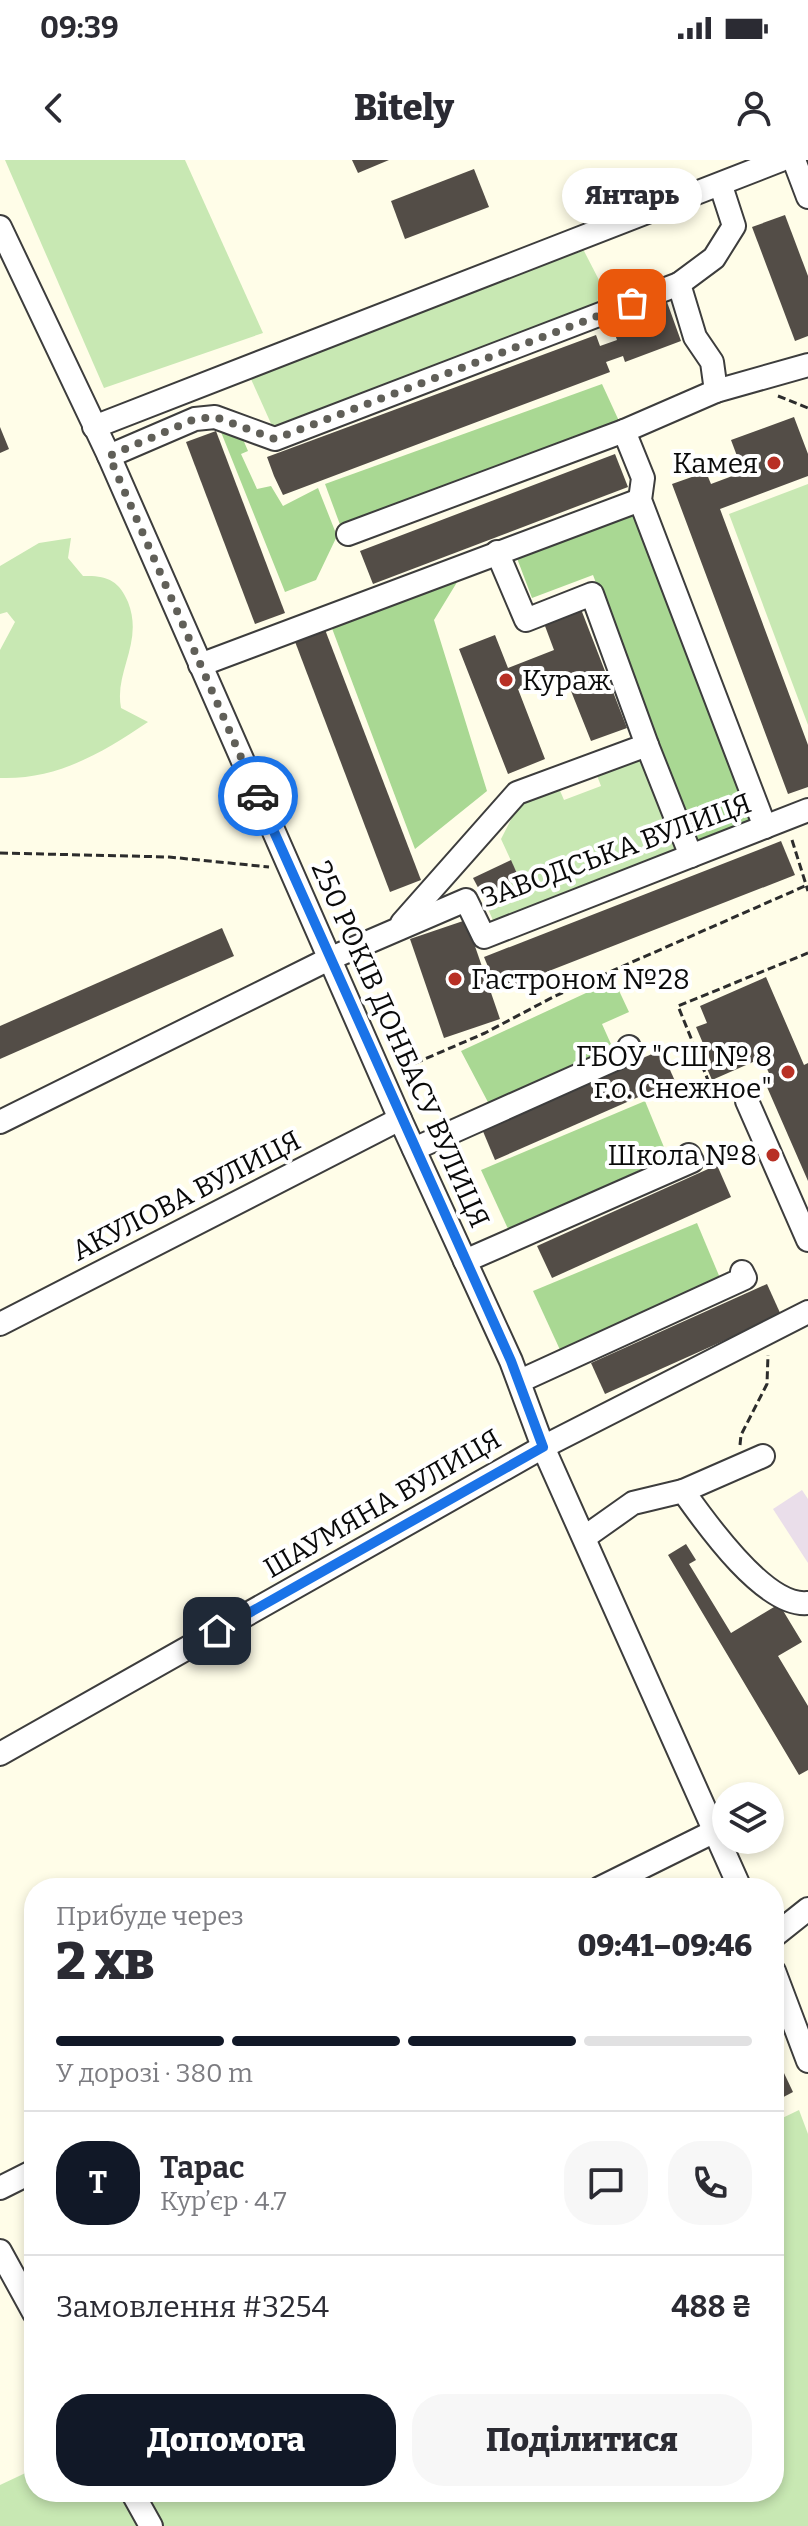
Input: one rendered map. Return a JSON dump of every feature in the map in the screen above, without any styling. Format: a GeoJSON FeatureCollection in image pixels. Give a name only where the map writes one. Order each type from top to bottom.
{"type":"FeatureCollection","features":[{"type":"Feature","properties":{"kind":"street"},"geometry":{"type":"LineString","coordinates":[[794,160],[808,197]]}},
{"type":"Feature","properties":{"kind":"street"},"geometry":{"type":"LineString","coordinates":[[94,427],[721,186],[771,162]]}},
{"type":"Feature","properties":{"kind":"street"},"geometry":{"type":"LineString","coordinates":[[109,456],[195,419],[215,417],[275,439],[679,284],[714,258],[734,226],[721,186]]}},
{"type":"Feature","properties":{"kind":"street","name":"250 РОКІВ ДОНБАСУ ВУЛИЦЯ"},"geometry":{"type":"LineString","coordinates":[[0,227],[109,456],[400,1119],[520,1381],[543,1447],[712,1824]]}},
{"type":"Feature","properties":{"kind":"street"},"geometry":{"type":"LineString","coordinates":[[679,284],[695,337],[712,362],[742,382]]}},
{"type":"Feature","properties":{"kind":"street"},"geometry":{"type":"LineString","coordinates":[[712,362],[716,391]]}},
{"type":"Feature","properties":{"kind":"street"},"geometry":{"type":"LineString","coordinates":[[348,534],[624,431],[716,391],[808,365]]}},
{"type":"Feature","properties":{"kind":"street"},"geometry":{"type":"LineString","coordinates":[[624,431],[643,478],[640,500],[775,823]]}},
{"type":"Feature","properties":{"kind":"street"},"geometry":{"type":"LineString","coordinates":[[200,665],[640,500]]}},
{"type":"Feature","properties":{"kind":"street"},"geometry":{"type":"LineString","coordinates":[[497,552],[526,620],[592,594],[691,856]]}},
{"type":"Feature","properties":{"kind":"street"},"geometry":{"type":"LineString","coordinates":[[396,930],[517,793],[647,745]]}},
{"type":"Feature","properties":{"kind":"street","name":"ЗАВОДСЬКА ВУЛИЦЯ"},"geometry":{"type":"LineString","coordinates":[[0,1122],[329,959],[466,900],[484,937],[808,810]]}},
{"type":"Feature","properties":{"kind":"street"},"geometry":{"type":"LineString","coordinates":[[414,1149],[631,1052],[629,1047]]}},
{"type":"Feature","properties":{"kind":"street"},"geometry":{"type":"LineString","coordinates":[[747,1101],[808,1240]]}},
{"type":"Feature","properties":{"kind":"street","name":"АКУЛОВА ВУЛИЦЯ"},"geometry":{"type":"LineString","coordinates":[[0,1324],[400,1119]]}},
{"type":"Feature","properties":{"kind":"street"},"geometry":{"type":"LineString","coordinates":[[465,1261],[692,1161],[689,1155]]}},
{"type":"Feature","properties":{"kind":"street"},"geometry":{"type":"LineString","coordinates":[[520,1381],[745,1278],[742,1272]]}},
{"type":"Feature","properties":{"kind":"street","name":"ШАУМЯНА ВУЛИЦЯ"},"geometry":{"type":"LineString","coordinates":[[0,1754],[543,1447],[808,1312]]}},
{"type":"Feature","properties":{"kind":"street"},"geometry":{"type":"LineString","coordinates":[[585,1537],[633,1503],[683,1491],[763,1456]]}},
{"type":"Feature","properties":{"kind":"street"},"geometry":{"type":"LineString","coordinates":[[683,1491],[711,1532],[742,1565],[778,1594],[800,1604],[808,1603]]}},
{"type":"Feature","properties":{"kind":"street"},"geometry":{"type":"LineString","coordinates":[[620,1878],[712,1832]]}},
{"type":"Feature","properties":{"kind":"street","name":"250 РОКІВ ДОНБАСУ ВУЛИЦЯ"},"geometry":{"type":"LineString","coordinates":[[725,1854],[736,1878]]}},
{"type":"Feature","properties":{"kind":"street"},"geometry":{"type":"LineString","coordinates":[[784,1928],[808,1909]]}},
{"type":"Feature","properties":{"kind":"street"},"geometry":{"type":"LineString","coordinates":[[784,1997],[808,2061]]}},
{"type":"Feature","properties":{"kind":"street"},"geometry":{"type":"LineString","coordinates":[[0,2188],[24,2176]]}},
{"type":"Feature","properties":{"kind":"street"},"geometry":{"type":"LineString","coordinates":[[0,2251],[24,2295]]}},
{"type":"Feature","properties":{"kind":"street"},"geometry":{"type":"LineString","coordinates":[[138,2502],[151,2526]]}},
{"type":"Feature","properties":{"kind":"path"},"geometry":{"type":"LineString","coordinates":[[775,823],[808,898]]}},
{"type":"Feature","properties":{"kind":"path"},"geometry":{"type":"LineString","coordinates":[[0,853],[169,857],[224,860],[244,867],[289,868]]}},
{"type":"Feature","properties":{"kind":"path"},"geometry":{"type":"LineString","coordinates":[[404,1068],[485,1033],[555,996],[805,886]]}},
{"type":"Feature","properties":{"kind":"path"},"geometry":{"type":"LineString","coordinates":[[747,1101],[739,1081],[712,1090],[678,1006],[808,953]]}},
{"type":"Feature","properties":{"kind":"path"},"geometry":{"type":"LineString","coordinates":[[740,1466],[741,1435],[767,1384],[767,1331]]}},
{"type":"Feature","properties":{"kind":"shaded area"},"geometry":{"type":"Polygon","coordinates":[[[802,1490],[808,1499],[808,1563],[773,1509],[802,1490]]]}},
{"type":"Feature","properties":{"kind":"green space"},"geometry":{"type":"Polygon","coordinates":[[[5,160],[185,160],[263,333],[104,388],[5,160]]]}},
{"type":"Feature","properties":{"kind":"green space"},"geometry":{"type":"Polygon","coordinates":[[[583,249],[600,282],[597,306],[273,428],[251,379],[583,249]]]}},
{"type":"Feature","properties":{"kind":"green space"},"geometry":{"type":"Polygon","coordinates":[[[602,384],[619,421],[342,530],[325,484],[602,384]]]}},
{"type":"Feature","properties":{"kind":"green space"},"geometry":{"type":"Polygon","coordinates":[[[215,417],[236,423],[248,451],[241,454],[257,489],[271,486],[283,506],[318,488],[337,536],[316,580],[285,592],[215,417]]]}},
{"type":"Feature","properties":{"kind":"green space"},"geometry":{"type":"Polygon","coordinates":[[[808,484],[808,725],[729,514],[808,484]]]}},
{"type":"Feature","properties":{"kind":"green space"},"geometry":{"type":"Polygon","coordinates":[[[637,507],[756,821],[695,844],[593,575],[532,598],[515,553],[637,507]]]}},
{"type":"Feature","properties":{"kind":"green space"},"geometry":{"type":"Polygon","coordinates":[[[71,538],[68,558],[83,576],[111,580],[128,602],[133,631],[121,682],[121,708],[148,722],[96,754],[60,769],[0,778],[0,650],[15,622],[7,612],[0,614],[0,566],[39,543],[71,538]]]}},
{"type":"Feature","properties":{"kind":"green space"},"geometry":{"type":"Polygon","coordinates":[[[462,574],[434,620],[487,791],[415,849],[330,623],[462,574]]]}},
{"type":"Feature","properties":{"kind":"green space"},"geometry":{"type":"Polygon","coordinates":[[[647,745],[691,856],[498,932],[482,895],[519,878],[501,839],[520,802],[555,779],[564,800],[601,786],[593,765],[647,745]]]}},
{"type":"Feature","properties":{"kind":"green space"},"geometry":{"type":"Polygon","coordinates":[[[614,980],[629,1012],[602,1024],[615,1053],[490,1106],[461,1051],[614,980]]]}},
{"type":"Feature","properties":{"kind":"green space"},"geometry":{"type":"Polygon","coordinates":[[[645,1101],[668,1157],[509,1231],[481,1170],[645,1101]]]}},
{"type":"Feature","properties":{"kind":"green space"},"geometry":{"type":"Polygon","coordinates":[[[697,1223],[720,1278],[561,1352],[533,1291],[697,1223]]]}},
{"type":"Feature","properties":{"kind":"green space"},"geometry":{"type":"Polygon","coordinates":[[[799,2110],[808,2134],[808,2526],[0,2526],[0,2485],[24,2474],[24,2502],[784,2502],[784,2117],[799,2110]]]}},
{"type":"Feature","properties":{"kind":"building"},"geometry":{"type":"Polygon","coordinates":[[[352,160],[389,160],[358,173],[352,160]]]}},
{"type":"Feature","properties":{"kind":"building"},"geometry":{"type":"Polygon","coordinates":[[[474,169],[489,207],[405,239],[391,201],[474,169]]]}},
{"type":"Feature","properties":{"kind":"building"},"geometry":{"type":"Polygon","coordinates":[[[785,215],[808,276],[808,336],[795,341],[752,227],[785,215]]]}},
{"type":"Feature","properties":{"kind":"building"},"geometry":{"type":"Polygon","coordinates":[[[667,302],[681,341],[625,362],[623,356],[606,362],[610,372],[283,495],[274,476],[267,457],[596,335],[600,346],[617,340],[611,323],[667,302]]]}},
{"type":"Feature","properties":{"kind":"building"},"geometry":{"type":"Polygon","coordinates":[[[794,417],[808,454],[808,476],[720,509],[808,745],[808,787],[788,794],[672,484],[706,472],[711,484],[743,472],[731,440],[794,417]]]}},
{"type":"Feature","properties":{"kind":"building"},"geometry":{"type":"Polygon","coordinates":[[[0,427],[9,449],[0,453],[0,427]]]}},
{"type":"Feature","properties":{"kind":"building"},"geometry":{"type":"Polygon","coordinates":[[[216,431],[285,613],[255,624],[186,442],[216,431]]]}},
{"type":"Feature","properties":{"kind":"building"},"geometry":{"type":"Polygon","coordinates":[[[615,454],[628,487],[373,584],[360,551],[615,454]]]}},
{"type":"Feature","properties":{"kind":"building","name":"Кураж"},"geometry":{"type":"Polygon","coordinates":[[[579,604],[627,728],[591,741],[563,671],[518,689],[545,759],[508,774],[459,649],[495,635],[508,668],[554,650],[542,618],[579,604]]]}},
{"type":"Feature","properties":{"kind":"building"},"geometry":{"type":"Polygon","coordinates":[[[324,627],[421,880],[390,892],[294,639],[324,627]]]}},
{"type":"Feature","properties":{"kind":"building"},"geometry":{"type":"Polygon","coordinates":[[[781,841],[795,875],[498,991],[484,957],[781,841]]]}},
{"type":"Feature","properties":{"kind":"building"},"geometry":{"type":"Polygon","coordinates":[[[511,860],[519,878],[482,895],[473,878],[511,860]]]}},
{"type":"Feature","properties":{"kind":"building","name":"Гастроном №28"},"geometry":{"type":"Polygon","coordinates":[[[466,920],[500,1019],[444,1038],[410,939],[466,920]]]}},
{"type":"Feature","properties":{"kind":"building"},"geometry":{"type":"Polygon","coordinates":[[[222,928],[234,956],[0,1059],[0,1026],[222,928]]]}},
{"type":"Feature","properties":{"kind":"building","name":"ГБОУ \"СШ № 8 г.о. Снежное\""},"geometry":{"type":"Polygon","coordinates":[[[766,977],[804,1065],[808,1063],[808,1181],[767,1087],[774,1084],[762,1058],[712,1080],[705,1064],[711,1062],[696,1027],[707,1023],[700,1006],[766,977]]]}},
{"type":"Feature","properties":{"kind":"building"},"geometry":{"type":"Polygon","coordinates":[[[661,1050],[675,1081],[495,1160],[482,1129],[661,1050]]]}},
{"type":"Feature","properties":{"kind":"building"},"geometry":{"type":"Polygon","coordinates":[[[717,1165],[731,1197],[552,1278],[537,1246],[717,1165]]]}},
{"type":"Feature","properties":{"kind":"building"},"geometry":{"type":"Polygon","coordinates":[[[767,1284],[781,1315],[605,1394],[591,1363],[767,1284]]]}},
{"type":"Feature","properties":{"kind":"building"},"geometry":{"type":"Polygon","coordinates":[[[686,1544],[696,1560],[689,1564],[731,1633],[779,1604],[802,1642],[778,1656],[808,1706],[808,1770],[799,1775],[668,1555],[686,1544]]]}},
{"type":"Feature","properties":{"kind":"building"},"geometry":{"type":"Polygon","coordinates":[[[784,2073],[793,2092],[784,2097],[784,2073]]]}},
{"type":"Feature","properties":{"kind":"way so far"},"geometry":{"type":"LineString","coordinates":[[258,796],[109,456],[195,419],[215,417],[275,439],[632,303]]}},
{"type":"Feature","properties":{"kind":"place","name":"Янтарь"},"geometry":{"type":"Point","coordinates":[632,303]}},
{"type":"Feature","properties":{"kind":"place","name":"Камея"},"geometry":{"type":"Point","coordinates":[774,463]}},
{"type":"Feature","properties":{"kind":"place","name":"Кураж"},"geometry":{"type":"Point","coordinates":[506,680]}},
{"type":"Feature","properties":{"kind":"place","name":"Гастроном №28"},"geometry":{"type":"Point","coordinates":[455,979]}},
{"type":"Feature","properties":{"kind":"place","name":"ГБОУ \"СШ № 8 г.о. Снежное\""},"geometry":{"type":"Point","coordinates":[788,1072]}},
{"type":"Feature","properties":{"kind":"place","name":"Школа №8"},"geometry":{"type":"Point","coordinates":[773,1155]}},
{"type":"Feature","properties":{"kind":"route"},"geometry":{"type":"LineString","coordinates":[[217,1631],[543,1447],[520,1381],[400,1119],[258,796]]}}]}
